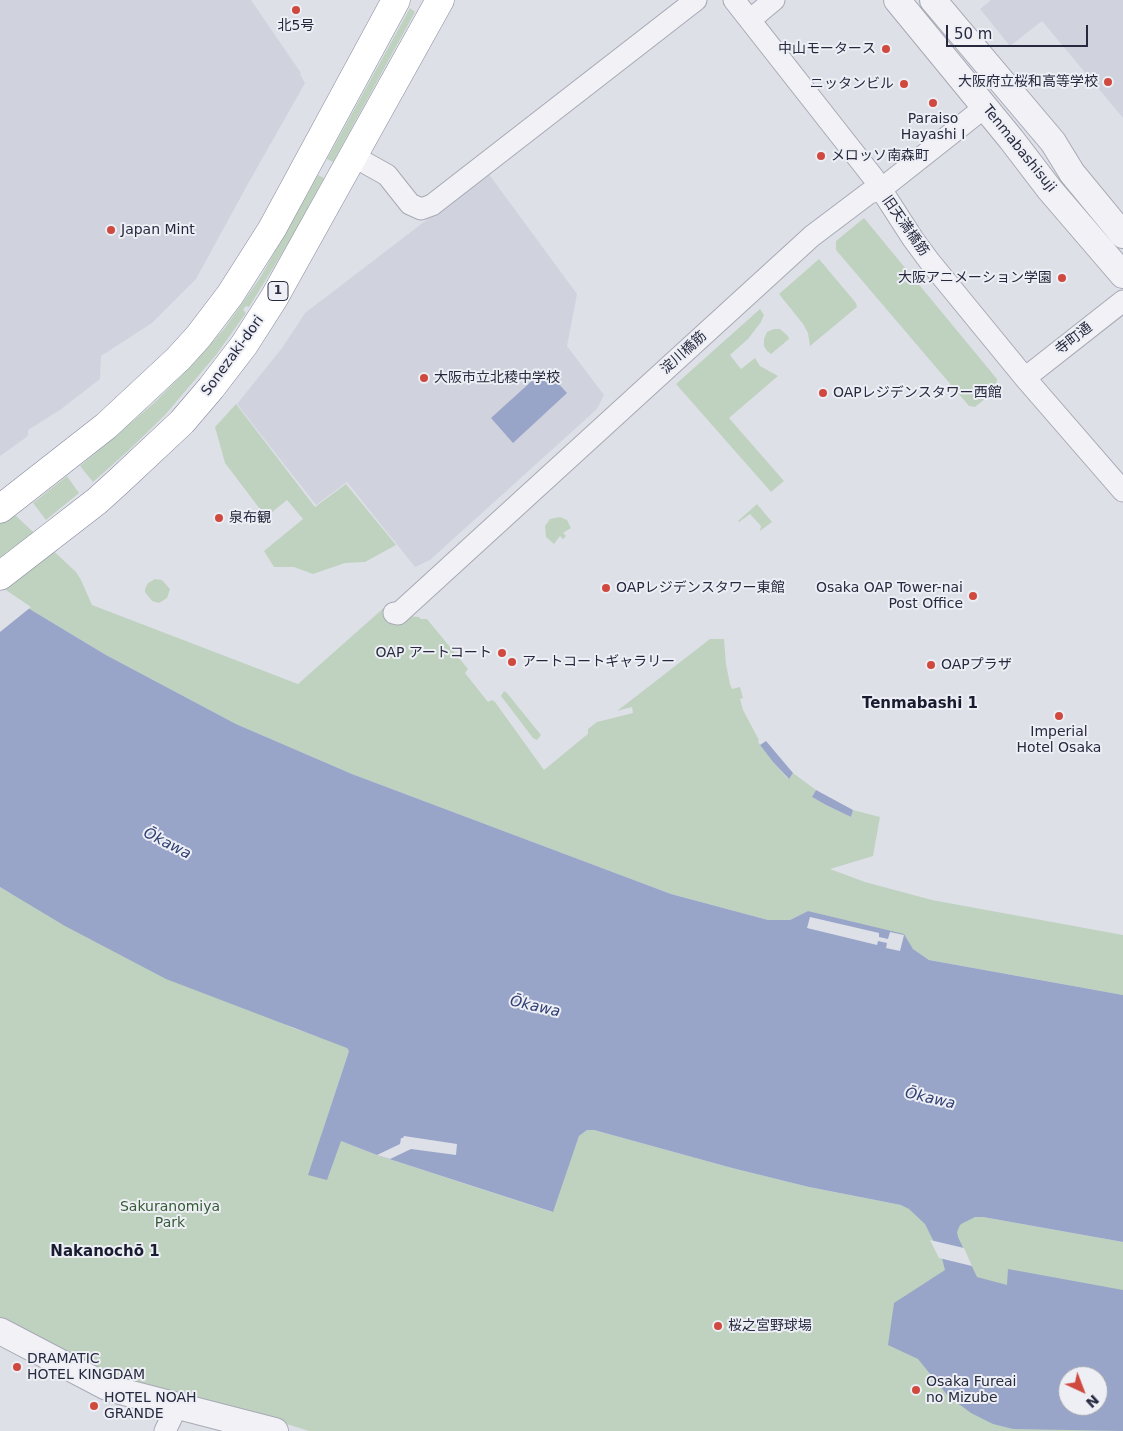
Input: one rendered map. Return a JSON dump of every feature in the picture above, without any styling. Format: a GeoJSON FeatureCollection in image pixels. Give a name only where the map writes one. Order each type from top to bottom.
{"type":"FeatureCollection","features":[{"type":"Feature","properties":{"kind":"highway"},"geometry":{"type":"LineString","coordinates":[[0,509],[106,426],[178,359],[198,337],[230,295],[272,229],[396,0]]}},
{"type":"Feature","properties":{"kind":"highway","name":"Sonezaki-dori"},"geometry":{"type":"LineString","coordinates":[[0,576],[97,501],[147,456],[182,422],[244,345],[274,298],[440,0]]}},
{"type":"Feature","properties":{"kind":"street"},"geometry":{"type":"LineString","coordinates":[[353,156],[387,175],[410,204],[421,209],[432,205],[696,0]]}},
{"type":"Feature","properties":{"kind":"street","name":"旧天満橋筋"},"geometry":{"type":"LineString","coordinates":[[734,0],[873,176],[912,239],[930,262],[1025,378],[1123,491]]}},
{"type":"Feature","properties":{"kind":"street"},"geometry":{"type":"LineString","coordinates":[[750,20],[774,0]]}},
{"type":"Feature","properties":{"kind":"street","name":"Tenmabashisuji"},"geometry":{"type":"LineString","coordinates":[[897,0],[1050,190],[1123,275]]}},
{"type":"Feature","properties":{"kind":"street","name":"Tenmabashisuji"},"geometry":{"type":"LineString","coordinates":[[934,0],[1053,142],[1072,173],[1123,235]]}},
{"type":"Feature","properties":{"kind":"street","name":"淀川橋筋"},"geometry":{"type":"LineString","coordinates":[[394,613],[398,614],[812,236],[869,193],[880,190],[985,107]]}},
{"type":"Feature","properties":{"kind":"street","name":"寺町通"},"geometry":{"type":"LineString","coordinates":[[1025,378],[1123,301]]}},
{"type":"Feature","properties":{"kind":"street"},"geometry":{"type":"LineString","coordinates":[[0,1331],[105,1386],[272,1431]]}},
{"type":"Feature","properties":{"kind":"street"},"geometry":{"type":"LineString","coordinates":[[165,1431],[177,1406]]}},
{"type":"Feature","properties":{"kind":"shaded area","name":"Japan Mint"},"geometry":{"type":"Polygon","coordinates":[[[0,0],[251,0],[301,73],[305,83],[196,279],[152,323],[101,356],[100,379],[60,410],[28,430],[28,436],[0,456],[0,0]]]}},
{"type":"Feature","properties":{"kind":"shaded area","name":"大阪府立桜和高等学校"},"geometry":{"type":"Polygon","coordinates":[[[991,0],[1123,0],[1123,118],[1042,21],[1010,46],[980,9],[991,0]]]}},
{"type":"Feature","properties":{"kind":"shaded area","name":"大阪市立北稜中学校"},"geometry":{"type":"Polygon","coordinates":[[[488,173],[577,294],[567,346],[604,395],[597,409],[430,560],[415,567],[347,482],[316,505],[237,404],[282,348],[305,313],[488,173]]]}},
{"type":"Feature","properties":{"kind":"green space"},"geometry":{"type":"Polygon","coordinates":[[[410,8],[415,12],[333,162],[327,159],[410,8]]]}},
{"type":"Feature","properties":{"kind":"green space"},"geometry":{"type":"Polygon","coordinates":[[[318,175],[324,178],[289,242],[249,307],[246,306],[243,310],[246,313],[216,355],[165,415],[93,482],[80,466],[154,403],[224,329],[260,278],[318,175]]]}},
{"type":"Feature","properties":{"kind":"green space"},"geometry":{"type":"Polygon","coordinates":[[[864,218],[997,379],[996,390],[975,407],[969,406],[836,250],[836,241],[864,218]]]}},
{"type":"Feature","properties":{"kind":"green space"},"geometry":{"type":"Polygon","coordinates":[[[819,259],[856,303],[857,307],[810,346],[808,333],[803,324],[779,294],[819,259]]]}},
{"type":"Feature","properties":{"kind":"green space"},"geometry":{"type":"Polygon","coordinates":[[[760,309],[764,315],[761,322],[748,339],[730,355],[741,369],[755,358],[760,366],[778,376],[729,418],[784,481],[771,492],[676,384],[760,309]]]}},
{"type":"Feature","properties":{"kind":"green space"},"geometry":{"type":"Polygon","coordinates":[[[780,329],[789,339],[771,354],[764,346],[764,339],[767,332],[780,329]]]}},
{"type":"Feature","properties":{"kind":"green space"},"geometry":{"type":"Polygon","coordinates":[[[236,404],[315,507],[346,484],[396,545],[365,562],[345,563],[313,574],[294,567],[274,567],[264,551],[303,519],[287,500],[266,517],[225,463],[215,427],[236,404]]]}},
{"type":"Feature","properties":{"kind":"green space"},"geometry":{"type":"Polygon","coordinates":[[[67,476],[79,493],[46,520],[33,503],[67,476]]]}},
{"type":"Feature","properties":{"kind":"green space"},"geometry":{"type":"Polygon","coordinates":[[[0,501],[76,572],[92,605],[298,684],[387,605],[402,622],[408,616],[427,619],[468,669],[465,673],[488,702],[492,700],[495,702],[544,770],[588,734],[588,729],[597,722],[633,713],[632,707],[617,711],[710,639],[724,639],[730,684],[732,689],[740,687],[743,698],[740,699],[743,710],[760,745],[773,762],[788,779],[793,773],[816,790],[812,797],[826,805],[851,817],[853,810],[880,817],[873,856],[830,869],[865,882],[932,900],[1123,935],[1123,995],[929,960],[913,949],[904,935],[808,911],[790,920],[768,920],[671,894],[352,774],[236,724],[106,655],[28,608],[0,588],[0,501]]]}},
{"type":"Feature","properties":{"kind":"green space"},"geometry":{"type":"Polygon","coordinates":[[[757,504],[772,522],[760,531],[761,526],[750,514],[738,521],[757,504]]]}},
{"type":"Feature","properties":{"kind":"green space"},"geometry":{"type":"Polygon","coordinates":[[[560,517],[567,520],[571,528],[563,533],[566,536],[563,539],[560,536],[554,544],[546,537],[545,526],[550,519],[560,517]]]}},
{"type":"Feature","properties":{"kind":"green space"},"geometry":{"type":"Polygon","coordinates":[[[155,579],[162,580],[170,589],[167,598],[159,603],[152,601],[145,592],[148,583],[155,579]]]}},
{"type":"Feature","properties":{"kind":"green space"},"geometry":{"type":"Polygon","coordinates":[[[504,691],[541,735],[537,740],[533,738],[501,696],[504,691]]]}},
{"type":"Feature","properties":{"kind":"green space","name":"Sakuranomiya Park"},"geometry":{"type":"Polygon","coordinates":[[[0,887],[293,1028],[346,1046],[349,1051],[321,1136],[341,1141],[377,1155],[552,1212],[579,1136],[587,1130],[594,1130],[809,1187],[901,1205],[983,1217],[1123,1242],[1123,1431],[309,1431],[112,1378],[0,1319],[0,887]]]}},
{"type":"Feature","properties":{"kind":"water"},"geometry":{"type":"Polygon","coordinates":[[[545,369],[567,393],[513,443],[491,418],[545,369]]]}},
{"type":"Feature","properties":{"kind":"water","name":"Ōkawa"},"geometry":{"type":"Polygon","coordinates":[[[0,588],[28,608],[106,655],[236,724],[352,774],[671,894],[768,920],[790,920],[808,911],[904,934],[913,949],[929,960],[1123,995],[1123,1242],[983,1217],[975,1217],[963,1223],[957,1232],[977,1277],[1007,1285],[1008,1269],[1123,1290],[1123,1431],[1013,1429],[993,1424],[971,1413],[948,1396],[918,1359],[888,1345],[894,1303],[945,1270],[942,1258],[925,1224],[909,1209],[901,1205],[809,1187],[594,1130],[587,1130],[579,1136],[553,1212],[377,1155],[341,1141],[327,1180],[308,1175],[349,1051],[347,1048],[166,979],[65,926],[0,887],[0,588]]]}},
{"type":"Feature","properties":{"kind":"water"},"geometry":{"type":"Polygon","coordinates":[[[766,741],[793,773],[789,779],[760,745],[766,741]]]}},
{"type":"Feature","properties":{"kind":"water"},"geometry":{"type":"Polygon","coordinates":[[[816,790],[853,810],[851,817],[812,797],[816,790]]]}},
{"type":"Feature","properties":{"kind":"pier"},"geometry":{"type":"Polygon","coordinates":[[[0,586],[31,607],[0,632],[0,586]]]}},
{"type":"Feature","properties":{"kind":"pier"},"geometry":{"type":"Polygon","coordinates":[[[810,917],[879,933],[879,937],[888,939],[890,932],[904,935],[900,951],[886,948],[887,943],[878,941],[877,945],[807,928],[810,917]]]}},
{"type":"Feature","properties":{"kind":"pier"},"geometry":{"type":"Polygon","coordinates":[[[404,1136],[457,1144],[456,1155],[411,1149],[390,1159],[377,1155],[400,1144],[401,1138],[404,1136]]]}},
{"type":"Feature","properties":{"kind":"pier"},"geometry":{"type":"Polygon","coordinates":[[[930,1240],[964,1248],[972,1266],[939,1258],[930,1240]]]}},
{"type":"Feature","properties":{"kind":"place","name":"北5号"},"geometry":{"type":"Point","coordinates":[296,10]}},
{"type":"Feature","properties":{"kind":"place","name":"中山モータース"},"geometry":{"type":"Point","coordinates":[886,49]}},
{"type":"Feature","properties":{"kind":"place","name":"大阪府立桜和高等学校"},"geometry":{"type":"Point","coordinates":[1108,82]}},
{"type":"Feature","properties":{"kind":"place","name":"ニッタンビル"},"geometry":{"type":"Point","coordinates":[904,84]}},
{"type":"Feature","properties":{"kind":"place","name":"Paraiso Hayashi I"},"geometry":{"type":"Point","coordinates":[933,103]}},
{"type":"Feature","properties":{"kind":"place","name":"メロッソ南森町"},"geometry":{"type":"Point","coordinates":[821,156]}},
{"type":"Feature","properties":{"kind":"place","name":"Japan Mint"},"geometry":{"type":"Point","coordinates":[111,230]}},
{"type":"Feature","properties":{"kind":"place","name":"大阪アニメーション学園"},"geometry":{"type":"Point","coordinates":[1062,278]}},
{"type":"Feature","properties":{"kind":"place","name":"大阪市立北稜中学校"},"geometry":{"type":"Point","coordinates":[424,378]}},
{"type":"Feature","properties":{"kind":"place","name":"OAPレジデンスタワー西館"},"geometry":{"type":"Point","coordinates":[823,393]}},
{"type":"Feature","properties":{"kind":"place","name":"泉布観"},"geometry":{"type":"Point","coordinates":[219,518]}},
{"type":"Feature","properties":{"kind":"place","name":"OAPレジデンスタワー東館"},"geometry":{"type":"Point","coordinates":[606,588]}},
{"type":"Feature","properties":{"kind":"place","name":"Osaka OAP Tower-nai Post Office"},"geometry":{"type":"Point","coordinates":[973,596]}},
{"type":"Feature","properties":{"kind":"place","name":"OAP アートコート"},"geometry":{"type":"Point","coordinates":[502,653]}},
{"type":"Feature","properties":{"kind":"place","name":"アートコートギャラリー"},"geometry":{"type":"Point","coordinates":[512,662]}},
{"type":"Feature","properties":{"kind":"place","name":"OAPプラザ"},"geometry":{"type":"Point","coordinates":[931,665]}},
{"type":"Feature","properties":{"kind":"place","name":"Imperial Hotel Osaka"},"geometry":{"type":"Point","coordinates":[1059,716]}},
{"type":"Feature","properties":{"kind":"place","name":"桜之宮野球場"},"geometry":{"type":"Point","coordinates":[718,1326]}},
{"type":"Feature","properties":{"kind":"place","name":"DRAMATIC HOTEL KINGDAM"},"geometry":{"type":"Point","coordinates":[17,1367]}},
{"type":"Feature","properties":{"kind":"place","name":"Osaka Fureai no Mizube"},"geometry":{"type":"Point","coordinates":[916,1390]}},
{"type":"Feature","properties":{"kind":"place","name":"HOTEL NOAH GRANDE"},"geometry":{"type":"Point","coordinates":[94,1406]}},
{"type":"Feature","properties":{"kind":"district","name":"Tenmabashi 1"},"geometry":{"type":"Point","coordinates":[920,704]}},
{"type":"Feature","properties":{"kind":"district","name":"Nakanochō 1"},"geometry":{"type":"Point","coordinates":[105,1252]}}]}
